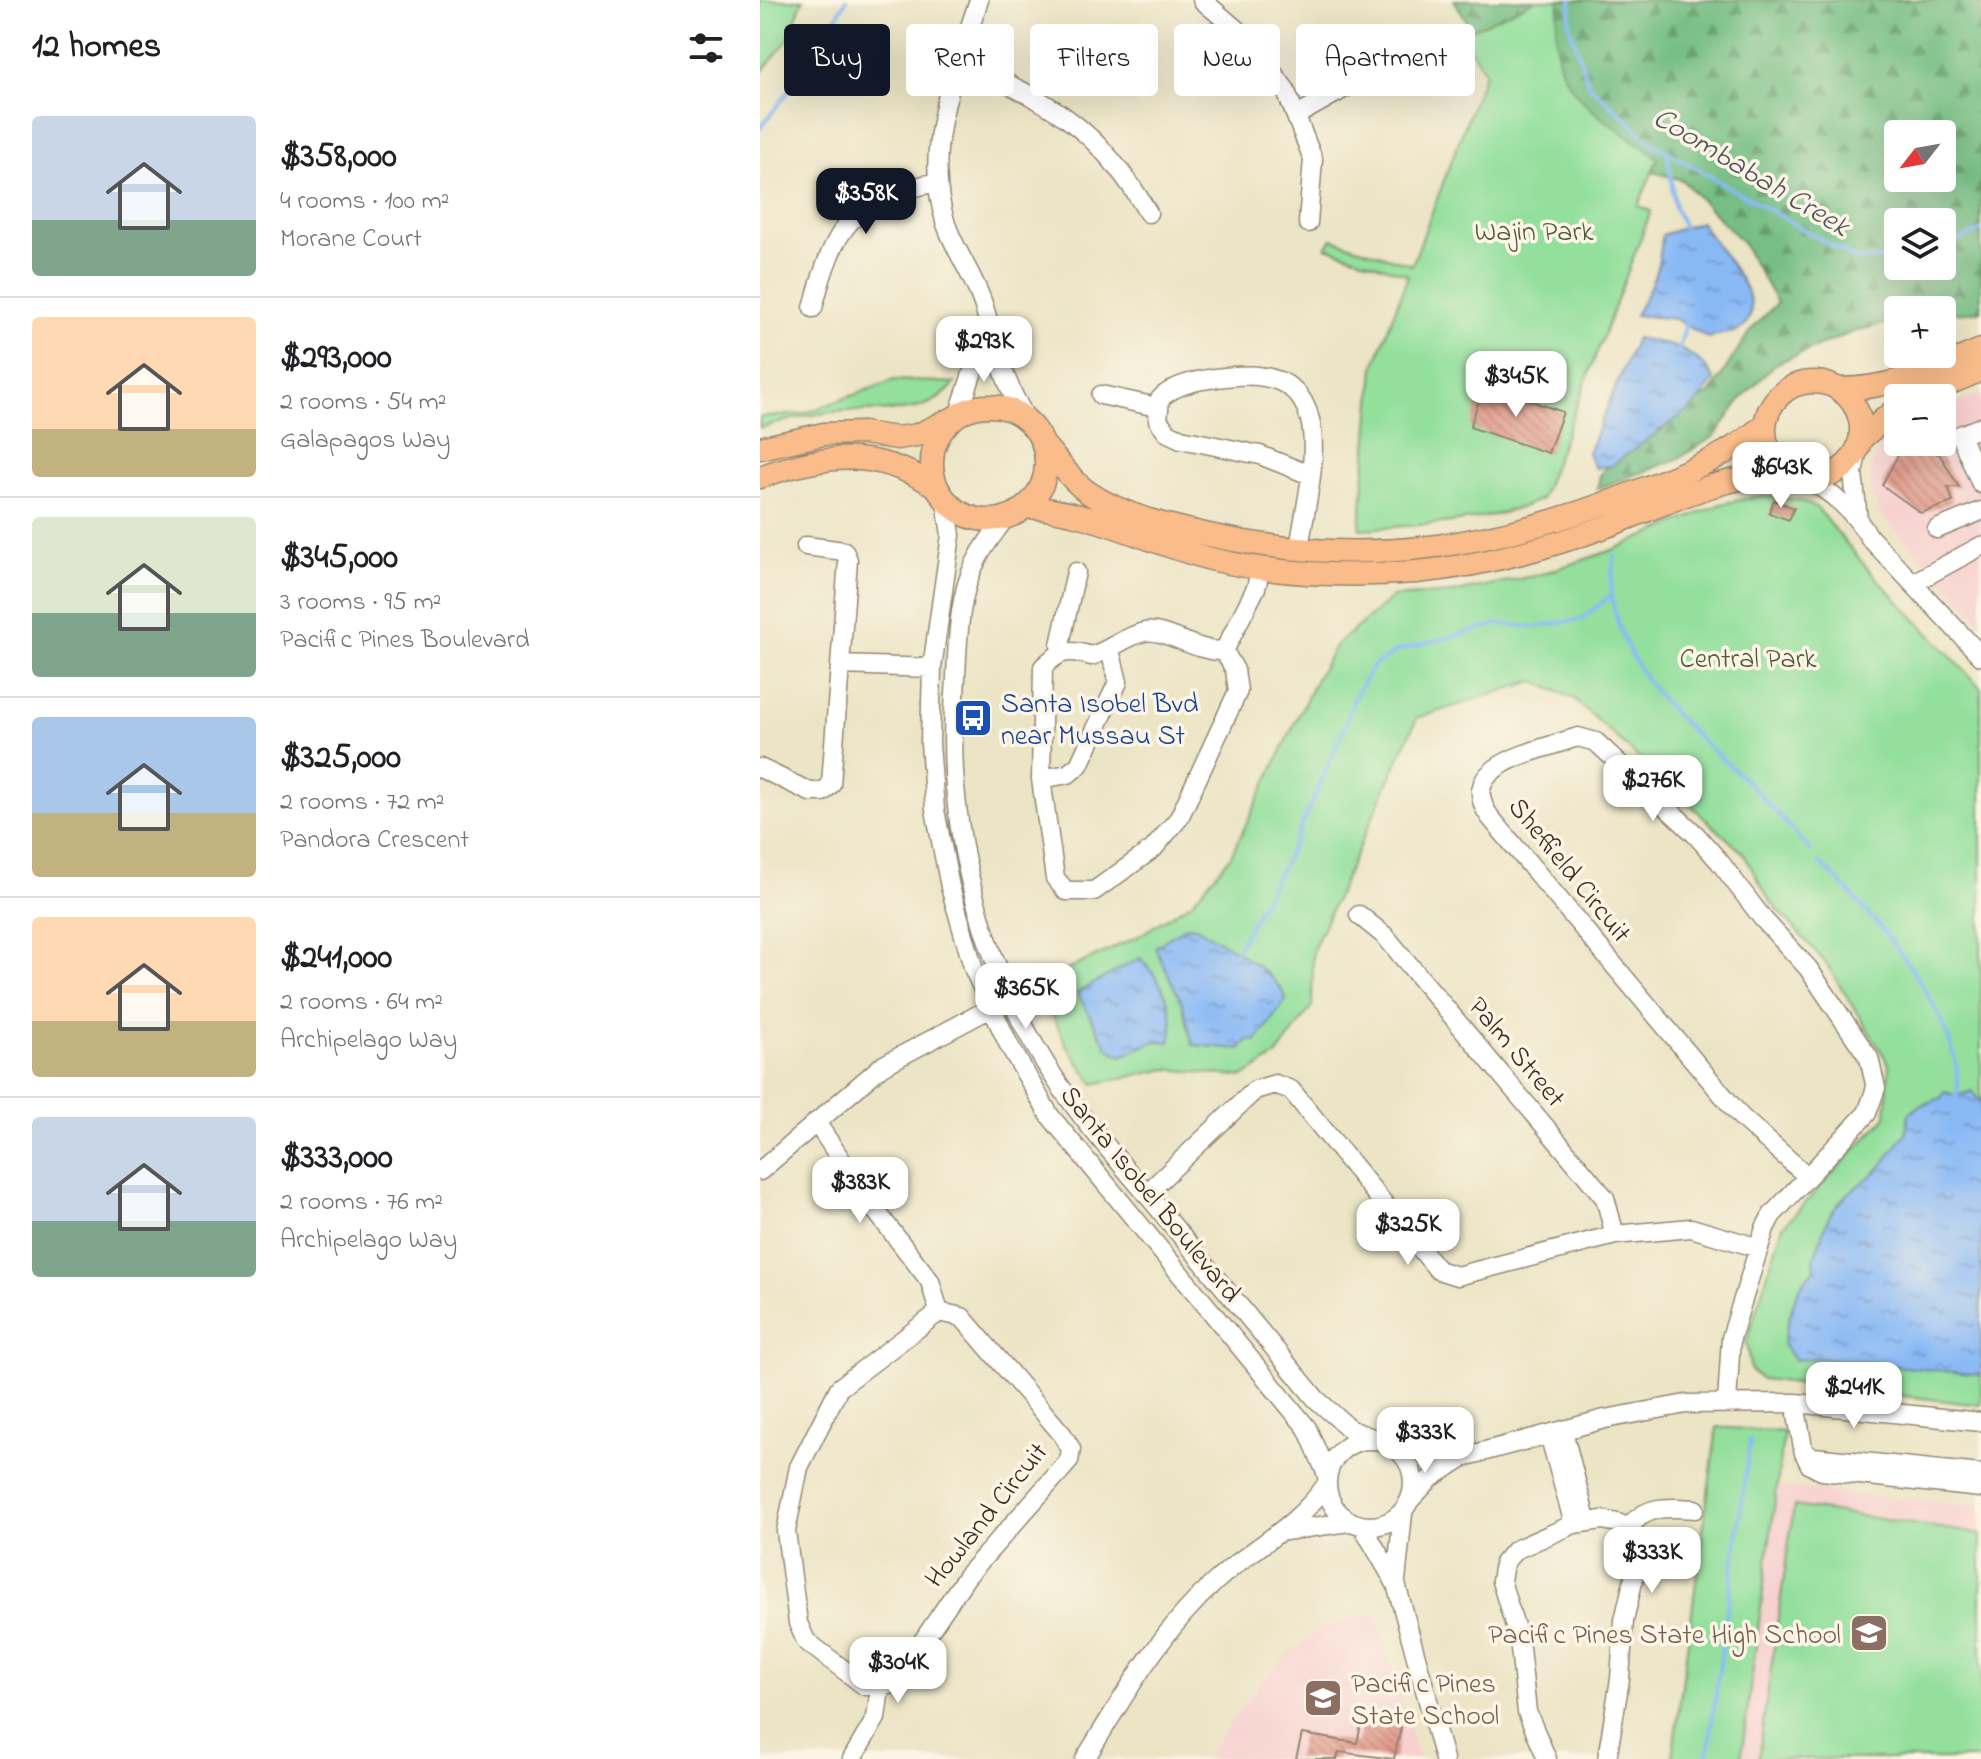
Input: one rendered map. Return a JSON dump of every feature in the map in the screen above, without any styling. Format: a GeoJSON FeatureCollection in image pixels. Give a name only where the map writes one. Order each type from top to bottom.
{"type":"FeatureCollection","features":[{"type":"Feature","properties":{"kind":"main road"},"geometry":{"type":"LineString","coordinates":[[1796,475],[1770,452],[1765,424],[1769,409],[1792,386],[1808,381],[1840,389],[1872,389],[1913,378],[1981,350]]}},
{"type":"Feature","properties":{"kind":"main road"},"geometry":{"type":"LineString","coordinates":[[1948,384],[1981,370]]}},
{"type":"Feature","properties":{"kind":"main road"},"geometry":{"type":"LineString","coordinates":[[1840,389],[1858,411],[1860,443]]}},
{"type":"Feature","properties":{"kind":"main road"},"geometry":{"type":"LineString","coordinates":[[760,448],[824,434],[863,433],[897,438],[917,435],[955,416],[987,405],[1015,411],[1027,420],[1043,444],[1087,492],[1124,511],[1222,538],[1299,549],[1400,551],[1445,547],[1540,527],[1711,461],[1740,445],[1765,424]]}},
{"type":"Feature","properties":{"kind":"main road"},"geometry":{"type":"LineString","coordinates":[[941,494],[931,468],[932,450],[955,416]]}},
{"type":"Feature","properties":{"kind":"main road"},"geometry":{"type":"LineString","coordinates":[[760,477],[795,465],[845,457],[880,460],[913,472],[974,519],[1060,509],[1211,559],[1261,568],[1335,575],[1417,572],[1474,564],[1546,547],[1700,487],[1743,475],[1821,478],[1837,473],[1860,443],[1884,420]]}},
{"type":"Feature","properties":{"kind":"main road"},"geometry":{"type":"LineString","coordinates":[[1015,513],[1044,478],[1043,444]]}},
{"type":"Feature","properties":{"kind":"street"},"geometry":{"type":"LineString","coordinates":[[971,24],[979,0]]}},
{"type":"Feature","properties":{"kind":"street"},"geometry":{"type":"LineString","coordinates":[[1202,0],[1242,34],[1271,66],[1297,115],[1313,159],[1308,223]]}},
{"type":"Feature","properties":{"kind":"street"},"geometry":{"type":"LineString","coordinates":[[1014,84],[1054,106],[1129,179],[1148,213]]}},
{"type":"Feature","properties":{"kind":"street"},"geometry":{"type":"LineString","coordinates":[[947,96],[936,152],[945,222],[984,305],[1008,390],[1027,420]]}},
{"type":"Feature","properties":{"kind":"street"},"geometry":{"type":"LineString","coordinates":[[1297,115],[1331,96]]}},
{"type":"Feature","properties":{"kind":"street"},"geometry":{"type":"LineString","coordinates":[[813,308],[823,270],[846,226],[866,206],[895,190],[938,182]]}},
{"type":"Feature","properties":{"kind":"street"},"geometry":{"type":"LineString","coordinates":[[955,416],[988,326]]}},
{"type":"Feature","properties":{"kind":"street"},"geometry":{"type":"LineString","coordinates":[[1299,549],[1310,475],[1315,440],[1310,413],[1301,397],[1280,382],[1243,375],[1172,390],[1160,399],[1157,407],[1162,427],[1174,436],[1260,455],[1310,475]]}},
{"type":"Feature","properties":{"kind":"street"},"geometry":{"type":"LineString","coordinates":[[1101,395],[1157,407]]}},
{"type":"Feature","properties":{"kind":"street"},"geometry":{"type":"LineString","coordinates":[[1981,427],[1960,435],[1981,484]]}},
{"type":"Feature","properties":{"kind":"street"},"geometry":{"type":"LineString","coordinates":[[1858,519],[1853,473],[1860,443]]}},
{"type":"Feature","properties":{"kind":"street"},"geometry":{"type":"LineString","coordinates":[[1796,475],[1827,489],[1858,519],[1870,538],[1981,656]]}},
{"type":"Feature","properties":{"kind":"street","name":"Santa Isobel Boulevard"},"geometry":{"type":"LineString","coordinates":[[941,494],[951,535],[932,668],[930,743],[935,810],[950,887],[974,970],[1050,1116],[1307,1428],[1327,1480]]}},
{"type":"Feature","properties":{"kind":"street"},"geometry":{"type":"LineString","coordinates":[[1937,529],[1981,511]]}},
{"type":"Feature","properties":{"kind":"street","name":"Santa Isobel Boulevard"},"geometry":{"type":"LineString","coordinates":[[1015,513],[977,559],[967,585],[952,724],[956,797],[968,871],[989,943],[1012,998],[1055,1079],[1146,1194],[1316,1399],[1351,1430],[1388,1444]]}},
{"type":"Feature","properties":{"kind":"street"},"geometry":{"type":"LineString","coordinates":[[1913,583],[1976,548],[1960,519]]}},
{"type":"Feature","properties":{"kind":"street"},"geometry":{"type":"LineString","coordinates":[[760,768],[810,792],[823,792],[831,784],[848,560],[844,551],[806,546]]}},
{"type":"Feature","properties":{"kind":"street"},"geometry":{"type":"LineString","coordinates":[[1224,651],[1256,588],[1261,568]]}},
{"type":"Feature","properties":{"kind":"street"},"geometry":{"type":"LineString","coordinates":[[1062,652],[1060,645],[1076,572]]}},
{"type":"Feature","properties":{"kind":"street"},"geometry":{"type":"LineString","coordinates":[[1142,632],[1159,632],[1192,647],[1224,651],[1235,670],[1238,691],[1179,818],[1153,849],[1094,891],[1066,891],[1055,878],[1041,779],[1043,667],[1062,652],[1072,650],[1091,656],[1110,650],[1142,632]]}},
{"type":"Feature","properties":{"kind":"street"},"geometry":{"type":"LineString","coordinates":[[1041,779],[1068,774],[1079,765],[1118,682],[1110,650]]}},
{"type":"Feature","properties":{"kind":"street"},"geometry":{"type":"LineString","coordinates":[[841,665],[932,668]]}},
{"type":"Feature","properties":{"kind":"street","name":"Sheffield Circuit"},"geometry":{"type":"LineString","coordinates":[[1727,1403],[1731,1338],[1772,1215],[1867,1113],[1876,1088],[1869,1058],[1808,968],[1695,834],[1596,742],[1578,737],[1489,771],[1480,788],[1481,799],[1490,817],[1741,1117],[1807,1176]]}},
{"type":"Feature","properties":{"kind":"street","name":"Palm Street"},"geometry":{"type":"LineString","coordinates":[[1359,915],[1385,936],[1605,1198],[1615,1235]]}},
{"type":"Feature","properties":{"kind":"street"},"geometry":{"type":"LineString","coordinates":[[760,1171],[882,1066],[1012,998]]}},
{"type":"Feature","properties":{"kind":"street"},"geometry":{"type":"LineString","coordinates":[[1146,1194],[1255,1090],[1275,1084],[1291,1090],[1438,1270],[1457,1276],[1615,1235],[1691,1228],[1759,1248]]}},
{"type":"Feature","properties":{"kind":"street"},"geometry":{"type":"LineString","coordinates":[[816,1122],[872,1206],[930,1281],[939,1312],[839,1388],[799,1467],[786,1531],[798,1623],[806,1641],[865,1686],[880,1688],[876,1718],[852,1759]]}},
{"type":"Feature","properties":{"kind":"street","name":"Howland Circuit"},"geometry":{"type":"LineString","coordinates":[[880,1688],[890,1685],[899,1676],[967,1576],[1069,1461],[1071,1449],[1062,1434],[962,1317],[939,1312]]}},
{"type":"Feature","properties":{"kind":"street"},"geometry":{"type":"LineString","coordinates":[[1727,1403],[1797,1415],[1981,1434]]}},
{"type":"Feature","properties":{"kind":"street"},"geometry":{"type":"LineString","coordinates":[[1285,1531],[1391,1522],[1431,1478],[1463,1457],[1649,1409],[1686,1404],[1796,1403],[1981,1422]]}},
{"type":"Feature","properties":{"kind":"street"},"geometry":{"type":"LineString","coordinates":[[1797,1415],[1804,1453],[1810,1465],[1822,1471],[1981,1488]]}},
{"type":"Feature","properties":{"kind":"street"},"geometry":{"type":"LineString","coordinates":[[1556,1433],[1580,1522]]}},
{"type":"Feature","properties":{"kind":"street"},"geometry":{"type":"LineString","coordinates":[[1085,1759],[1148,1657],[1191,1607],[1230,1569],[1285,1531],[1310,1507],[1327,1480],[1332,1462],[1353,1443],[1388,1444],[1463,1457]]}},
{"type":"Feature","properties":{"kind":"street"},"geometry":{"type":"LineString","coordinates":[[1388,1444],[1412,1471],[1396,1584]]}},
{"type":"Feature","properties":{"kind":"street"},"geometry":{"type":"LineString","coordinates":[[1804,1453],[1813,1457],[1981,1474]]}},
{"type":"Feature","properties":{"kind":"street"},"geometry":{"type":"LineString","coordinates":[[1327,1480],[1329,1500],[1356,1524],[1396,1584],[1444,1759]]}},
{"type":"Feature","properties":{"kind":"street"},"geometry":{"type":"LineString","coordinates":[[1627,1529],[1649,1510],[1664,1507],[1695,1509]]}},
{"type":"Feature","properties":{"kind":"street"},"geometry":{"type":"LineString","coordinates":[[1547,1759],[1527,1712],[1519,1639],[1501,1581],[1504,1563],[1515,1550],[1580,1522],[1610,1521],[1634,1533],[1640,1552],[1624,1620],[1620,1679],[1607,1759]]}},
{"type":"Feature","properties":{"kind":"shaded area"},"geometry":{"type":"Polygon","coordinates":[[[1981,394],[1981,622],[1881,515],[1871,494],[1870,471],[1878,447],[1884,442],[1884,456],[1956,456],[1956,403],[1981,394]]]}},
{"type":"Feature","properties":{"kind":"shaded area","name":"Pacific Pines State High School"},"geometry":{"type":"Polygon","coordinates":[[[1778,1486],[1981,1507],[1981,1759],[1741,1759],[1778,1486]]]}},
{"type":"Feature","properties":{"kind":"shaded area","name":"Pacific Pines State School"},"geometry":{"type":"Polygon","coordinates":[[[1377,1612],[1418,1759],[1204,1759],[1261,1681],[1292,1649],[1325,1626],[1377,1612]]]}},
{"type":"Feature","properties":{"kind":"green space"},"geometry":{"type":"Polygon","coordinates":[[[760,0],[803,0],[794,24],[784,24],[784,45],[760,74],[760,0]]]}},
{"type":"Feature","properties":{"kind":"green space"},"geometry":{"type":"Polygon","coordinates":[[[1454,0],[1981,0],[1981,311],[1956,313],[1956,296],[1884,296],[1884,324],[1858,330],[1775,364],[1742,398],[1715,436],[1675,460],[1597,489],[1601,473],[1633,438],[1710,393],[1750,331],[1777,303],[1742,242],[1682,180],[1646,170],[1495,68],[1475,35],[1475,24],[1468,24],[1454,0]]]}},
{"type":"Feature","properties":{"kind":"green space","name":"Wajin Park"},"geometry":{"type":"Polygon","coordinates":[[[1535,0],[1559,0],[1558,57],[1572,88],[1598,115],[1658,158],[1638,206],[1651,211],[1541,499],[1499,514],[1476,518],[1360,529],[1374,367],[1408,275],[1326,247],[1332,239],[1412,265],[1485,72],[1475,57],[1475,28],[1535,0]]]}},
{"type":"Feature","properties":{"kind":"green space"},"geometry":{"type":"Polygon","coordinates":[[[894,380],[955,383],[932,402],[919,407],[824,413],[760,428],[760,417],[803,414],[894,380]]]}},
{"type":"Feature","properties":{"kind":"green space","name":"Central Park"},"geometry":{"type":"Polygon","coordinates":[[[1760,496],[1799,500],[1816,507],[1867,568],[1981,688],[1981,1405],[1762,1379],[1751,1371],[1746,1342],[1783,1226],[1886,1117],[1889,1064],[1826,963],[1770,901],[1743,853],[1573,698],[1533,681],[1417,718],[1313,950],[1312,1006],[1276,1056],[1243,1077],[1167,1069],[1094,1084],[1067,1046],[1037,984],[1137,937],[1192,902],[1231,856],[1316,679],[1336,645],[1393,597],[1451,593],[1538,575],[1610,551],[1721,504],[1760,496]]]}},
{"type":"Feature","properties":{"kind":"green space"},"geometry":{"type":"Polygon","coordinates":[[[1717,1427],[1784,1432],[1741,1759],[1672,1759],[1717,1427]]]}},
{"type":"Feature","properties":{"kind":"green space","name":"Pacific Pines State High School"},"geometry":{"type":"Polygon","coordinates":[[[1794,1506],[1981,1534],[1981,1759],[1758,1759],[1794,1506]]]}},
{"type":"Feature","properties":{"kind":"water"},"geometry":{"type":"Polygon","coordinates":[[[1701,222],[1739,277],[1751,307],[1748,320],[1738,330],[1709,338],[1675,319],[1635,315],[1654,277],[1662,235],[1701,222]]]}},
{"type":"Feature","properties":{"kind":"water"},"geometry":{"type":"Polygon","coordinates":[[[1636,338],[1659,342],[1691,355],[1700,361],[1714,380],[1695,405],[1611,466],[1595,468],[1588,453],[1636,338]]]}},
{"type":"Feature","properties":{"kind":"water"},"geometry":{"type":"Polygon","coordinates":[[[1187,926],[1196,927],[1248,959],[1273,979],[1281,990],[1286,1000],[1256,1041],[1248,1040],[1240,1049],[1193,1045],[1182,1003],[1155,947],[1187,926]]]}},
{"type":"Feature","properties":{"kind":"water"},"geometry":{"type":"Polygon","coordinates":[[[1140,958],[1161,986],[1170,1008],[1170,1042],[1156,1041],[1121,1056],[1108,1048],[1077,993],[1140,958]]]}},
{"type":"Feature","properties":{"kind":"water"},"geometry":{"type":"Polygon","coordinates":[[[1972,1091],[1981,1103],[1981,1375],[1818,1358],[1794,1360],[1783,1344],[1788,1323],[1797,1294],[1815,1269],[1814,1258],[1829,1216],[1843,1198],[1879,1169],[1906,1133],[1909,1114],[1919,1106],[1941,1098],[1945,1092],[1957,1096],[1972,1091]]]}},
{"type":"Feature","properties":{"kind":"building"},"geometry":{"type":"Polygon","coordinates":[[[1484,385],[1563,412],[1548,453],[1470,427],[1484,385]]]}},
{"type":"Feature","properties":{"kind":"building"},"geometry":{"type":"Polygon","coordinates":[[[1897,456],[1941,456],[1959,487],[1948,487],[1953,502],[1921,513],[1882,485],[1897,456]]]}},
{"type":"Feature","properties":{"kind":"building"},"geometry":{"type":"Polygon","coordinates":[[[1774,500],[1794,508],[1789,520],[1769,513],[1774,500]]]}},
{"type":"Feature","properties":{"kind":"building"},"geometry":{"type":"Polygon","coordinates":[[[1363,1716],[1401,1727],[1394,1759],[1339,1752],[1337,1759],[1296,1759],[1302,1734],[1357,1743],[1363,1716]]]}},
{"type":"Feature","properties":{"kind":"waterway"},"geometry":{"type":"LineString","coordinates":[[760,128],[815,57],[846,0]]}},
{"type":"Feature","properties":{"kind":"waterway","name":"Coombabah Creek"},"geometry":{"type":"LineString","coordinates":[[1571,0],[1569,24],[1589,85],[1652,143],[1857,260],[1884,258]]}},
{"type":"Feature","properties":{"kind":"waterway"},"geometry":{"type":"LineString","coordinates":[[1667,151],[1675,207],[1686,232]]}},
{"type":"Feature","properties":{"kind":"waterway","name":"Coombabah Creek"},"geometry":{"type":"LineString","coordinates":[[1956,242],[1981,230]]}},
{"type":"Feature","properties":{"kind":"waterway"},"geometry":{"type":"LineString","coordinates":[[1678,353],[1687,319]]}},
{"type":"Feature","properties":{"kind":"waterway"},"geometry":{"type":"LineString","coordinates":[[1615,555],[1612,598],[1629,651],[1643,675],[1678,717],[1749,783],[1811,851]]}},
{"type":"Feature","properties":{"kind":"waterway"},"geometry":{"type":"LineString","coordinates":[[1236,951],[1289,854],[1344,729],[1354,698],[1373,666],[1397,651],[1498,624],[1535,627],[1582,619],[1611,595]]}},
{"type":"Feature","properties":{"kind":"waterway"},"geometry":{"type":"LineString","coordinates":[[1819,862],[1889,938],[1932,1002],[1947,1034],[1956,1066],[1957,1096]]}},
{"type":"Feature","properties":{"kind":"waterway"},"geometry":{"type":"LineString","coordinates":[[1707,1759],[1750,1441]]}},
{"type":"Feature","properties":{"kind":"place","name":"Santa Isobel Bvd near Mussau St"},"geometry":{"type":"Point","coordinates":[973,718]}},
{"type":"Feature","properties":{"kind":"place","name":"Pacific Pines State High School"},"geometry":{"type":"Point","coordinates":[1869,1633]}},
{"type":"Feature","properties":{"kind":"place","name":"Pacific Pines State School"},"geometry":{"type":"Point","coordinates":[1323,1698]}}]}
